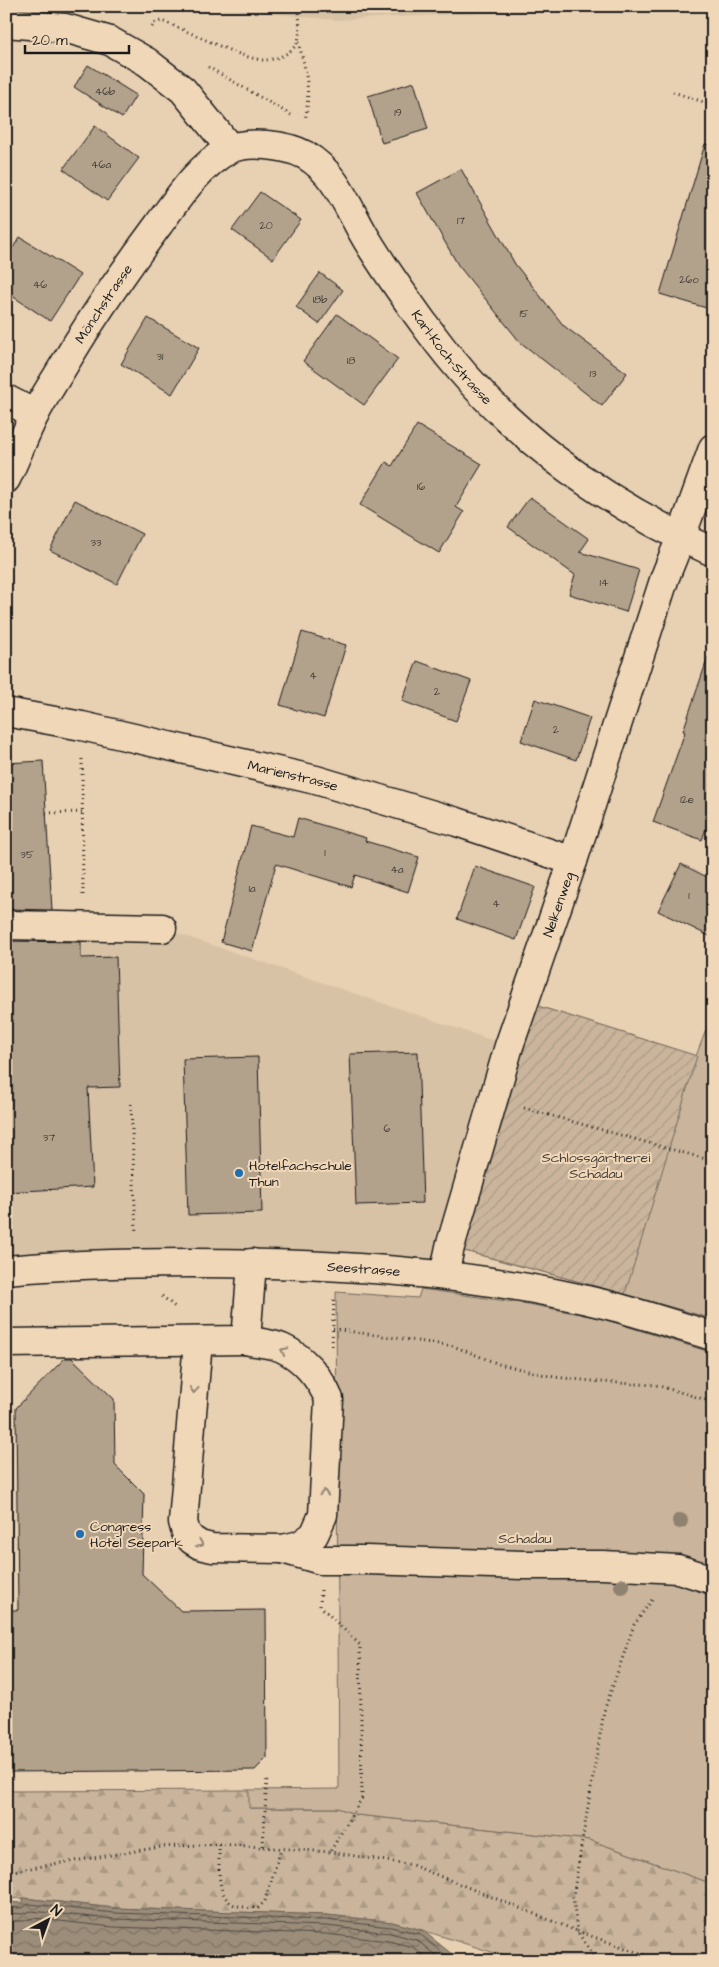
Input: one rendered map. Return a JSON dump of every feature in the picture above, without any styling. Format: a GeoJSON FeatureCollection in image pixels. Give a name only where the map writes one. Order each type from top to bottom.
{"type":"FeatureCollection","features":[{"type":"Feature","properties":{"kind":"street"},"geometry":{"type":"LineString","coordinates":[[6,23],[65,28],[110,42],[147,62],[183,90],[230,148]]}},
{"type":"Feature","properties":{"kind":"street","name":"Karl-Koch-Strasse"},"geometry":{"type":"LineString","coordinates":[[230,148],[260,145],[283,146],[304,155],[318,164],[330,177],[367,240],[427,328],[456,366],[493,406],[534,444],[606,495],[681,538],[713,552]]}},
{"type":"Feature","properties":{"kind":"street","name":"Mönchstrasse"},"geometry":{"type":"LineString","coordinates":[[6,479],[35,414],[124,271],[197,177],[213,160],[230,148]]}},
{"type":"Feature","properties":{"kind":"street"},"geometry":{"type":"LineString","coordinates":[[6,399],[35,414]]}},
{"type":"Feature","properties":{"kind":"street"},"geometry":{"type":"LineString","coordinates":[[681,538],[713,448]]}},
{"type":"Feature","properties":{"kind":"street","name":"Nelkenweg"},"geometry":{"type":"LineString","coordinates":[[444,1275],[450,1247],[495,1100],[509,1046],[573,862],[665,577],[681,538]]}},
{"type":"Feature","properties":{"kind":"street","name":"Marienstrasse"},"geometry":{"type":"LineString","coordinates":[[6,712],[82,726],[316,780],[457,822],[573,862]]}},
{"type":"Feature","properties":{"kind":"street"},"geometry":{"type":"LineString","coordinates":[[6,925],[162,928]]}},
{"type":"Feature","properties":{"kind":"street"},"geometry":{"type":"LineString","coordinates":[[246,1340],[252,1263]]}},
{"type":"Feature","properties":{"kind":"street","name":"Seestrasse"},"geometry":{"type":"LineString","coordinates":[[6,1270],[74,1265],[252,1263],[334,1266],[444,1275],[524,1288],[606,1305],[713,1336]]}},
{"type":"Feature","properties":{"kind":"street"},"geometry":{"type":"LineString","coordinates":[[6,1342],[246,1340],[281,1348],[300,1361],[312,1370],[322,1383],[329,1399],[323,1515],[314,1536],[300,1545],[283,1549],[212,1548],[200,1545],[186,1533],[183,1522],[198,1341]]}},
{"type":"Feature","properties":{"kind":"street"},"geometry":{"type":"LineString","coordinates":[[283,1549],[321,1560],[603,1565],[678,1569],[713,1580]]}},
{"type":"Feature","properties":{"kind":"path"},"geometry":{"type":"LineString","coordinates":[[201,63],[304,123],[308,106],[306,67],[298,42],[300,31],[299,6]]}},
{"type":"Feature","properties":{"kind":"path"},"geometry":{"type":"LineString","coordinates":[[152,30],[154,23],[161,21],[254,59],[265,60],[287,54],[298,42]]}},
{"type":"Feature","properties":{"kind":"path"},"geometry":{"type":"LineString","coordinates":[[673,92],[713,105]]}},
{"type":"Feature","properties":{"kind":"path"},"geometry":{"type":"LineString","coordinates":[[82,726],[84,926]]}},
{"type":"Feature","properties":{"kind":"path"},"geometry":{"type":"LineString","coordinates":[[46,813],[82,812]]}},
{"type":"Feature","properties":{"kind":"path"},"geometry":{"type":"LineString","coordinates":[[495,1100],[713,1161]]}},
{"type":"Feature","properties":{"kind":"path"},"geometry":{"type":"LineString","coordinates":[[131,1104],[137,1264],[163,1298],[187,1317],[198,1341]]}},
{"type":"Feature","properties":{"kind":"path"},"geometry":{"type":"LineString","coordinates":[[332,1347],[334,1266]]}},
{"type":"Feature","properties":{"kind":"path"},"geometry":{"type":"LineString","coordinates":[[333,1330],[453,1346],[499,1364],[554,1377],[656,1385],[713,1402]]}},
{"type":"Feature","properties":{"kind":"path"},"geometry":{"type":"LineString","coordinates":[[321,1560],[320,1606],[360,1645],[362,1798],[330,1852]]}},
{"type":"Feature","properties":{"kind":"path"},"geometry":{"type":"LineString","coordinates":[[597,1961],[577,1931],[573,1896],[604,1711],[634,1625],[656,1594],[678,1569]]}},
{"type":"Feature","properties":{"kind":"path"},"geometry":{"type":"LineString","coordinates":[[263,1846],[267,1778]]}},
{"type":"Feature","properties":{"kind":"path"},"geometry":{"type":"LineString","coordinates":[[219,1844],[221,1888],[225,1897],[232,1904],[238,1906],[258,1908],[265,1901],[281,1849]]}},
{"type":"Feature","properties":{"kind":"path"},"geometry":{"type":"LineString","coordinates":[[6,1872],[161,1848],[219,1844],[330,1852],[412,1866],[577,1931],[662,1961]]}},
{"type":"Feature","properties":{"kind":"shaded area"},"geometry":{"type":"Polygon","coordinates":[[[200,6],[626,6],[335,20],[200,6]]]}},
{"type":"Feature","properties":{"kind":"shaded area","name":"Hotelfachschule Thun"},"geometry":{"type":"Polygon","coordinates":[[[6,925],[162,928],[509,1046],[444,1275],[6,1270],[6,925]]]}},
{"type":"Feature","properties":{"kind":"green space","name":"Schlossgärtnerei Schadau"},"geometry":{"type":"Polygon","coordinates":[[[525,1002],[696,1056],[713,1012],[713,1319],[450,1247],[525,1002]]]}},
{"type":"Feature","properties":{"kind":"green space","name":"Schlossgärtnerei Schadau"},"geometry":{"type":"Polygon","coordinates":[[[525,1002],[697,1056],[625,1294],[450,1247],[525,1002]]]}},
{"type":"Feature","properties":{"kind":"green space","name":"Schadau"},"geometry":{"type":"Polygon","coordinates":[[[421,1289],[528,1304],[600,1318],[713,1353],[713,1884],[590,1840],[357,1815],[338,1808],[249,1808],[249,1790],[339,1789],[336,1292],[418,1298],[421,1289]]]}},
{"type":"Feature","properties":{"kind":"green space"},"geometry":{"type":"Polygon","coordinates":[[[249,1790],[250,1808],[338,1808],[357,1815],[590,1840],[713,1884],[713,1961],[520,1961],[392,1922],[327,1915],[114,1908],[23,1898],[6,1899],[6,1791],[249,1790]]]}},
{"type":"Feature","properties":{"kind":"water"},"geometry":{"type":"Polygon","coordinates":[[[23,1898],[114,1908],[327,1915],[392,1922],[422,1930],[458,1959],[509,1957],[520,1961],[6,1961],[6,1902],[23,1903],[23,1898]]]}},
{"type":"Feature","properties":{"kind":"building"},"geometry":{"type":"Polygon","coordinates":[[[88,65],[136,95],[122,118],[74,87],[88,65]]]}},
{"type":"Feature","properties":{"kind":"building"},"geometry":{"type":"Polygon","coordinates":[[[414,82],[428,129],[382,143],[368,96],[414,82]]]}},
{"type":"Feature","properties":{"kind":"building"},"geometry":{"type":"Polygon","coordinates":[[[95,126],[139,158],[107,201],[63,169],[95,126]]]}},
{"type":"Feature","properties":{"kind":"building"},"geometry":{"type":"Polygon","coordinates":[[[705,144],[713,145],[713,310],[660,294],[705,144]]]}},
{"type":"Feature","properties":{"kind":"building"},"geometry":{"type":"Polygon","coordinates":[[[461,169],[515,264],[564,326],[627,373],[602,406],[520,342],[458,265],[417,193],[461,169]]]}},
{"type":"Feature","properties":{"kind":"building"},"geometry":{"type":"Polygon","coordinates":[[[260,192],[301,220],[273,259],[232,230],[260,192]]]}},
{"type":"Feature","properties":{"kind":"building"},"geometry":{"type":"Polygon","coordinates":[[[20,237],[80,275],[50,321],[6,292],[6,258],[20,237]]]}},
{"type":"Feature","properties":{"kind":"building"},"geometry":{"type":"Polygon","coordinates":[[[320,273],[343,290],[319,324],[296,307],[320,273]]]}},
{"type":"Feature","properties":{"kind":"building"},"geometry":{"type":"Polygon","coordinates":[[[337,314],[398,359],[364,405],[303,361],[337,314]]]}},
{"type":"Feature","properties":{"kind":"building"},"geometry":{"type":"Polygon","coordinates":[[[148,318],[199,348],[172,394],[121,364],[148,318]]]}},
{"type":"Feature","properties":{"kind":"building"},"geometry":{"type":"Polygon","coordinates":[[[417,425],[482,464],[456,507],[464,512],[439,553],[360,505],[386,462],[392,466],[417,425]]]}},
{"type":"Feature","properties":{"kind":"building"},"geometry":{"type":"Polygon","coordinates":[[[530,497],[589,539],[580,552],[639,570],[626,612],[569,594],[575,575],[508,527],[530,497]]]}},
{"type":"Feature","properties":{"kind":"building"},"geometry":{"type":"Polygon","coordinates":[[[75,500],[142,534],[117,584],[50,550],[75,500]]]}},
{"type":"Feature","properties":{"kind":"building"},"geometry":{"type":"Polygon","coordinates":[[[302,632],[346,645],[324,718],[280,705],[302,632]]]}},
{"type":"Feature","properties":{"kind":"building"},"geometry":{"type":"Polygon","coordinates":[[[708,657],[713,658],[713,808],[702,840],[653,822],[685,732],[683,731],[708,657]]]}},
{"type":"Feature","properties":{"kind":"building"},"geometry":{"type":"Polygon","coordinates":[[[417,661],[471,681],[456,721],[402,701],[417,661]]]}},
{"type":"Feature","properties":{"kind":"building"},"geometry":{"type":"Polygon","coordinates":[[[535,699],[590,718],[576,760],[521,741],[535,699]]]}},
{"type":"Feature","properties":{"kind":"building"},"geometry":{"type":"Polygon","coordinates":[[[43,761],[52,910],[6,909],[6,763],[43,761]]]}},
{"type":"Feature","properties":{"kind":"building"},"geometry":{"type":"Polygon","coordinates":[[[298,818],[366,838],[365,841],[419,857],[408,892],[355,875],[351,887],[276,864],[252,951],[221,942],[251,826],[293,837],[298,818]]]}},
{"type":"Feature","properties":{"kind":"building"},"geometry":{"type":"Polygon","coordinates":[[[681,864],[713,880],[713,938],[658,911],[681,864]]]}},
{"type":"Feature","properties":{"kind":"building"},"geometry":{"type":"Polygon","coordinates":[[[475,866],[535,887],[516,940],[457,919],[475,866]]]}},
{"type":"Feature","properties":{"kind":"building"},"geometry":{"type":"Polygon","coordinates":[[[6,941],[81,942],[81,958],[116,957],[120,1087],[88,1088],[93,1187],[6,1192],[6,941]]]}},
{"type":"Feature","properties":{"kind":"building"},"geometry":{"type":"Polygon","coordinates":[[[418,1052],[423,1203],[356,1205],[350,1054],[418,1052]]]}},
{"type":"Feature","properties":{"kind":"building"},"geometry":{"type":"Polygon","coordinates":[[[258,1057],[262,1213],[188,1215],[183,1059],[258,1057]]]}},
{"type":"Feature","properties":{"kind":"building","name":"Congress Hotel Seepark"},"geometry":{"type":"Polygon","coordinates":[[[65,1358],[72,1358],[114,1399],[115,1465],[144,1494],[142,1574],[181,1611],[266,1610],[267,1758],[255,1770],[6,1772],[6,1610],[18,1610],[16,1408],[65,1358]]]}},
{"type":"Feature","properties":{"kind":"railway"},"geometry":{"type":"LineString","coordinates":[[366,7],[372,6]]}},
{"type":"Feature","properties":{"kind":"place","name":"Hotelfachschule Thun"},"geometry":{"type":"Point","coordinates":[239,1173]}},
{"type":"Feature","properties":{"kind":"place","name":"Congress Hotel Seepark"},"geometry":{"type":"Point","coordinates":[80,1534]}}]}
